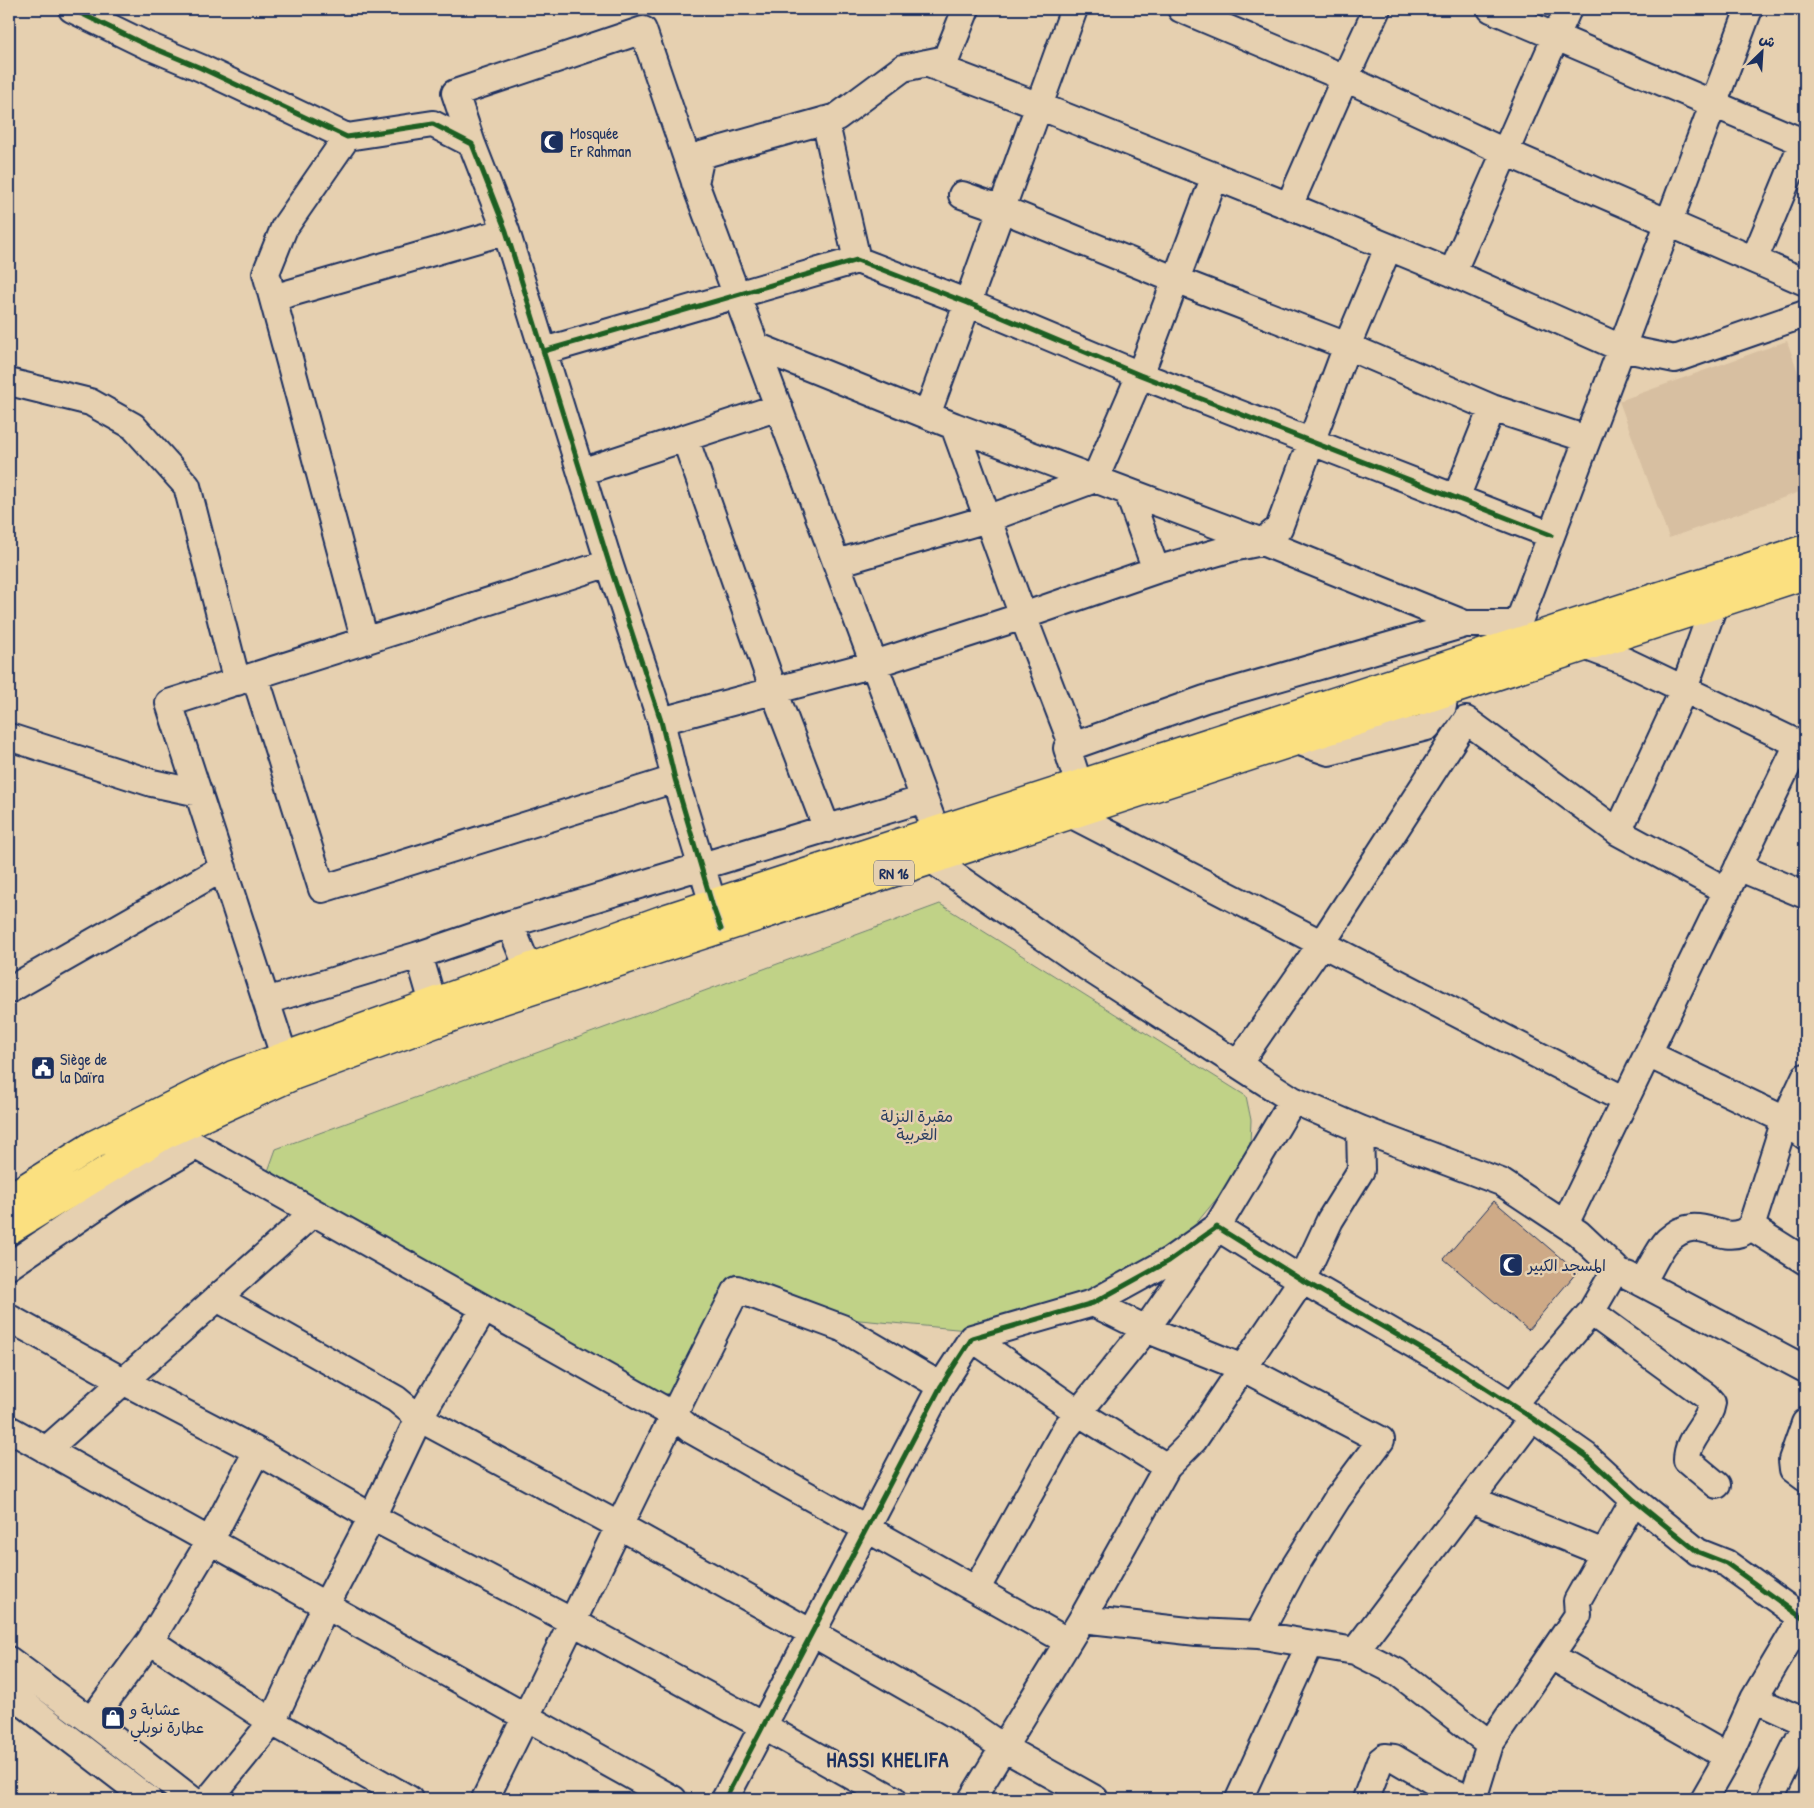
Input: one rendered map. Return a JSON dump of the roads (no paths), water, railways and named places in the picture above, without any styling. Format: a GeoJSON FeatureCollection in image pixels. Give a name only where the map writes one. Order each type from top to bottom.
{"type":"FeatureCollection","features":[{"type":"Feature","properties":{"kind":"main road","name":"RN 16"},"geometry":{"type":"LineString","coordinates":[[9,1198],[95,1144],[234,1075],[433,1002],[667,918],[1080,785],[1514,634],[1805,549]]}},
{"type":"Feature","properties":{"kind":"main road","name":"RN 16"},"geometry":{"type":"LineString","coordinates":[[9,1230],[114,1180],[164,1134],[294,1075],[469,1011],[1297,741],[1444,700],[1587,646],[1805,575]]}},
{"type":"Feature","properties":{"kind":"street"},"geometry":{"type":"LineString","coordinates":[[72,9],[347,137],[433,124],[472,144]]}},
{"type":"Feature","properties":{"kind":"street"},"geometry":{"type":"LineString","coordinates":[[695,183],[701,155],[837,117],[903,68],[946,59],[966,9]]}},
{"type":"Feature","properties":{"kind":"street"},"geometry":{"type":"LineString","coordinates":[[928,415],[1074,9]]}},
{"type":"Feature","properties":{"kind":"street"},"geometry":{"type":"LineString","coordinates":[[1181,9],[1345,78],[1505,152],[1805,282]]}},
{"type":"Feature","properties":{"kind":"street"},"geometry":{"type":"LineString","coordinates":[[1289,206],[1377,9]]}},
{"type":"Feature","properties":{"kind":"street"},"geometry":{"type":"LineString","coordinates":[[1491,9],[1713,104],[1805,141],[1754,260]]}},
{"type":"Feature","properties":{"kind":"street"},"geometry":{"type":"LineString","coordinates":[[1452,273],[1568,9]]}},
{"type":"Feature","properties":{"kind":"street"},"geometry":{"type":"LineString","coordinates":[[756,346],[954,426],[1262,542],[1466,624],[1514,634],[1749,9]]}},
{"type":"Feature","properties":{"kind":"street"},"geometry":{"type":"LineString","coordinates":[[721,929],[675,779],[661,721],[609,563],[544,351],[506,232],[472,144],[455,93],[643,30],[695,183],[936,831]]}},
{"type":"Feature","properties":{"kind":"street"},"geometry":{"type":"LineString","coordinates":[[926,63],[1289,206],[1452,273],[1621,348],[1675,359],[1805,314]]}},
{"type":"Feature","properties":{"kind":"street"},"geometry":{"type":"LineString","coordinates":[[825,120],[857,260]]}},
{"type":"Feature","properties":{"kind":"street"},"geometry":{"type":"LineString","coordinates":[[347,137],[284,228],[266,273],[365,641]]}},
{"type":"Feature","properties":{"kind":"street"},"geometry":{"type":"LineString","coordinates":[[837,563],[987,519],[1095,479],[1140,375],[1214,176]]}},
{"type":"Feature","properties":{"kind":"street"},"geometry":{"type":"LineString","coordinates":[[962,195],[1002,209],[1176,280],[1347,346],[1492,408],[1587,439]]}},
{"type":"Feature","properties":{"kind":"street"},"geometry":{"type":"LineString","coordinates":[[273,298],[506,232]]}},
{"type":"Feature","properties":{"kind":"street"},"geometry":{"type":"LineString","coordinates":[[661,721],[874,664],[1023,616],[1156,570],[1232,548],[1262,542],[1279,528],[1347,346],[1388,248]]}},
{"type":"Feature","properties":{"kind":"street"},"geometry":{"type":"LineString","coordinates":[[544,351],[857,260],[968,303],[1140,375],[1551,535]]}},
{"type":"Feature","properties":{"kind":"street"},"geometry":{"type":"LineString","coordinates":[[9,382],[90,402],[133,426],[187,486],[246,679],[322,889],[675,779]]}},
{"type":"Feature","properties":{"kind":"street"},"geometry":{"type":"LineString","coordinates":[[581,472],[779,407]]}},
{"type":"Feature","properties":{"kind":"street"},"geometry":{"type":"LineString","coordinates":[[1456,498],[1492,408]]}},
{"type":"Feature","properties":{"kind":"street"},"geometry":{"type":"LineString","coordinates":[[954,426],[1023,616],[1073,746]]}},
{"type":"Feature","properties":{"kind":"street"},"geometry":{"type":"LineString","coordinates":[[685,438],[774,691],[827,829]]}},
{"type":"Feature","properties":{"kind":"street"},"geometry":{"type":"LineString","coordinates":[[1128,492],[1156,570]]}},
{"type":"Feature","properties":{"kind":"street"},"geometry":{"type":"LineString","coordinates":[[284,1056],[169,703],[609,563]]}},
{"type":"Feature","properties":{"kind":"street"},"geometry":{"type":"LineString","coordinates":[[1618,832],[1684,689],[1714,605]]}},
{"type":"Feature","properties":{"kind":"street"},"geometry":{"type":"LineString","coordinates":[[1080,785],[1066,748],[1205,699],[1466,624]]}},
{"type":"Feature","properties":{"kind":"street"},"geometry":{"type":"LineString","coordinates":[[1565,1224],[1738,867],[1802,745],[1626,662],[1587,646]]}},
{"type":"Feature","properties":{"kind":"street"},"geometry":{"type":"LineString","coordinates":[[1444,700],[1466,720],[1618,832],[1727,892]]}},
{"type":"Feature","properties":{"kind":"street"},"geometry":{"type":"LineString","coordinates":[[1238,1064],[1322,943],[1466,720]]}},
{"type":"Feature","properties":{"kind":"street"},"geometry":{"type":"LineString","coordinates":[[9,737],[152,783],[199,793]]}},
{"type":"Feature","properties":{"kind":"street"},"geometry":{"type":"LineString","coordinates":[[266,1001],[510,924],[924,799]]}},
{"type":"Feature","properties":{"kind":"street"},"geometry":{"type":"LineString","coordinates":[[1072,814],[1625,1100]]}},
{"type":"Feature","properties":{"kind":"street"},"geometry":{"type":"LineString","coordinates":[[932,860],[1087,967],[1293,1100],[1360,1129],[1501,1182],[1578,1233],[1616,1269],[1805,1369]]}},
{"type":"Feature","properties":{"kind":"street"},"geometry":{"type":"LineString","coordinates":[[1738,867],[1805,895]]}},
{"type":"Feature","properties":{"kind":"street"},"geometry":{"type":"LineString","coordinates":[[9,990],[223,868]]}},
{"type":"Feature","properties":{"kind":"street"},"geometry":{"type":"LineString","coordinates":[[510,924],[528,968]]}},
{"type":"Feature","properties":{"kind":"street"},"geometry":{"type":"LineString","coordinates":[[419,954],[433,1002]]}},
{"type":"Feature","properties":{"kind":"street"},"geometry":{"type":"LineString","coordinates":[[1648,1054],[1795,1128]]}},
{"type":"Feature","properties":{"kind":"street"},"geometry":{"type":"LineString","coordinates":[[1642,1283],[1666,1241],[1684,1228],[1702,1228],[1727,1234],[1742,1233],[1751,1227],[1795,1128],[1805,1077]]}},
{"type":"Feature","properties":{"kind":"street"},"geometry":{"type":"LineString","coordinates":[[976,1590],[1066,1428],[1146,1329],[1217,1227],[1293,1100]]}},
{"type":"Feature","properties":{"kind":"street"},"geometry":{"type":"LineString","coordinates":[[972,1799],[1082,1619],[1167,1467],[1194,1440],[1302,1280],[1330,1220],[1362,1170],[1360,1129]]}},
{"type":"Feature","properties":{"kind":"street"},"geometry":{"type":"LineString","coordinates":[[164,1134],[196,1146],[672,1414],[691,1430],[1068,1641]]}},
{"type":"Feature","properties":{"kind":"street"},"geometry":{"type":"LineString","coordinates":[[95,1144],[114,1180]]}},
{"type":"Feature","properties":{"kind":"street"},"geometry":{"type":"LineString","coordinates":[[9,1266],[114,1180],[196,1146]]}},
{"type":"Feature","properties":{"kind":"street"},"geometry":{"type":"LineString","coordinates":[[46,1450],[313,1213]]}},
{"type":"Feature","properties":{"kind":"street"},"geometry":{"type":"LineString","coordinates":[[1217,1227],[1302,1280],[1451,1366],[1522,1411],[1586,1456],[1634,1500],[1698,1552],[1726,1563],[1804,1619],[1754,1699],[1728,1757],[1704,1799]]}},
{"type":"Feature","properties":{"kind":"street"},"geometry":{"type":"LineString","coordinates":[[725,1799],[940,1386],[972,1338],[1093,1303],[1169,1260],[1217,1227]]}},
{"type":"Feature","properties":{"kind":"street"},"geometry":{"type":"LineString","coordinates":[[1751,1227],[1805,1261]]}},
{"type":"Feature","properties":{"kind":"street"},"geometry":{"type":"LineString","coordinates":[[1355,1651],[1470,1499],[1522,1411],[1591,1312],[1616,1269]]}},
{"type":"Feature","properties":{"kind":"street"},"geometry":{"type":"LineString","coordinates":[[485,1799],[573,1622],[672,1414],[737,1289],[842,1328],[940,1386]]}},
{"type":"Feature","properties":{"kind":"street"},"geometry":{"type":"LineString","coordinates":[[217,1298],[396,1399],[419,1418],[812,1633],[958,1717],[1004,1748],[1095,1799]]}},
{"type":"Feature","properties":{"kind":"street"},"geometry":{"type":"LineString","coordinates":[[1093,1303],[1146,1329],[1243,1368],[1381,1440],[1337,1499],[1295,1566],[1258,1635]]}},
{"type":"Feature","properties":{"kind":"street"},"geometry":{"type":"LineString","coordinates":[[210,1799],[272,1722],[326,1605],[372,1517],[419,1418],[484,1309]]}},
{"type":"Feature","properties":{"kind":"street"},"geometry":{"type":"LineString","coordinates":[[1591,1312],[1706,1396],[1712,1403],[1711,1411],[1687,1451],[1688,1460],[1717,1485]]}},
{"type":"Feature","properties":{"kind":"street"},"geometry":{"type":"LineString","coordinates":[[9,1318],[123,1381],[257,1451],[372,1517],[573,1622],[893,1799]]}},
{"type":"Feature","properties":{"kind":"street"},"geometry":{"type":"LineString","coordinates":[[972,1338],[1079,1413],[1167,1467]]}},
{"type":"Feature","properties":{"kind":"street"},"geometry":{"type":"LineString","coordinates":[[1805,1423],[1792,1460],[1793,1469],[1805,1478]]}},
{"type":"Feature","properties":{"kind":"street"},"geometry":{"type":"LineString","coordinates":[[9,1429],[673,1799]]}},
{"type":"Feature","properties":{"kind":"street"},"geometry":{"type":"LineString","coordinates":[[91,1721],[150,1641],[210,1541],[257,1451]]}},
{"type":"Feature","properties":{"kind":"street"},"geometry":{"type":"LineString","coordinates":[[1470,1499],[1604,1553]]}},
{"type":"Feature","properties":{"kind":"street"},"geometry":{"type":"LineString","coordinates":[[1366,1799],[1380,1761],[1385,1757],[1394,1758],[1448,1790],[1472,1799],[1490,1744],[1578,1616],[1577,1601],[1634,1500]]}},
{"type":"Feature","properties":{"kind":"street"},"geometry":{"type":"LineString","coordinates":[[1082,1619],[1197,1632],[1258,1635],[1355,1651],[1397,1672],[1490,1744]]}},
{"type":"Feature","properties":{"kind":"street"},"geometry":{"type":"LineString","coordinates":[[150,1641],[272,1722],[409,1799]]}},
{"type":"Feature","properties":{"kind":"street"},"geometry":{"type":"LineString","coordinates":[[1239,1799],[1310,1644]]}},
{"type":"Feature","properties":{"kind":"street"},"geometry":{"type":"LineString","coordinates":[[1551,1656],[1728,1757]]}},
{"type":"Feature","properties":{"kind":"street"},"geometry":{"type":"LineString","coordinates":[[9,1660],[191,1799]]}},
{"type":"Feature","properties":{"kind":"street"},"geometry":{"type":"LineString","coordinates":[[9,1692],[148,1799]]}},
{"type":"Feature","properties":{"kind":"street"},"geometry":{"type":"LineString","coordinates":[[1754,1699],[1805,1722]]}},
{"type":"Feature","properties":{"kind":"street"},"geometry":{"type":"LineString","coordinates":[[1770,1799],[1805,1727]]}},
{"type":"Feature","properties":{"kind":"place","name":"Mosquée Er Rahman"},"geometry":{"type":"Point","coordinates":[552,142]}},
{"type":"Feature","properties":{"kind":"place","name":"Siège de la Daïra"},"geometry":{"type":"Point","coordinates":[43,1068]}},
{"type":"Feature","properties":{"kind":"place","name":"المسجد الكبير"},"geometry":{"type":"Point","coordinates":[1511,1265]}},
{"type":"Feature","properties":{"kind":"place","name":"عشابة و عطارة نوبلي"},"geometry":{"type":"Point","coordinates":[113,1718]}},
{"type":"Feature","properties":{"kind":"district","name":"HASSI KHELIFA"},"geometry":{"type":"Point","coordinates":[888,1759]}},
{"type":"Feature","properties":{"kind":"park label","name":"مقبرة النزلة الغربية"},"geometry":{"type":"Point","coordinates":[917,1125]}}]}
